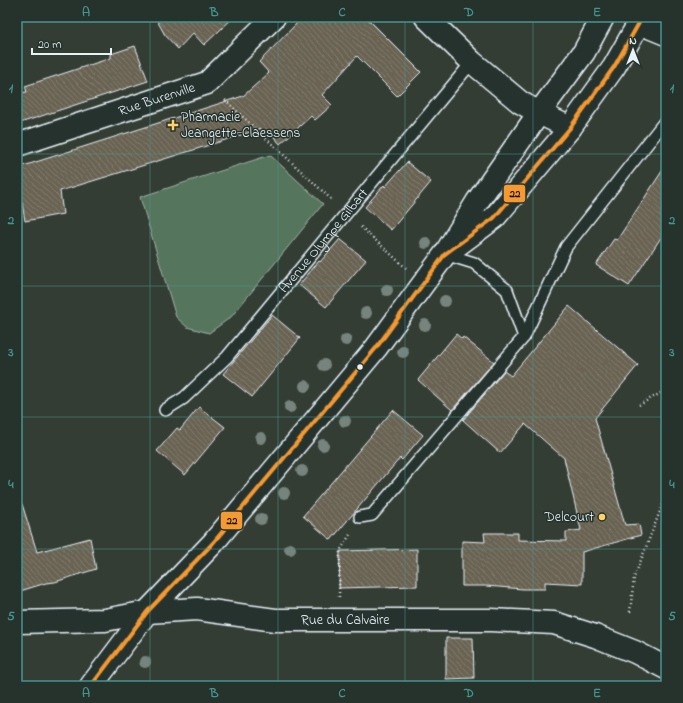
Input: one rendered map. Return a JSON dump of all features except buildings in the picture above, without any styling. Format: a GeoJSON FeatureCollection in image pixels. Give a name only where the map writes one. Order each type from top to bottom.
{"type":"FeatureCollection","features":[{"type":"Feature","properties":{"kind":"street","name":"Rue Burenville"},"geometry":{"type":"LineString","coordinates":[[17,145],[207,83],[274,17]]}},
{"type":"Feature","properties":{"kind":"street"},"geometry":{"type":"LineString","coordinates":[[426,17],[472,62],[520,102],[570,128]]}},
{"type":"Feature","properties":{"kind":"street"},"geometry":{"type":"LineString","coordinates":[[91,686],[147,612],[213,543],[376,348],[446,254],[477,202],[539,113],[584,52],[603,17]]}},
{"type":"Feature","properties":{"kind":"street"},"geometry":{"type":"LineString","coordinates":[[446,254],[494,218],[570,128],[614,67],[640,20],[666,34]]}},
{"type":"Feature","properties":{"kind":"street","name":"Rue du Calvaire"},"geometry":{"type":"LineString","coordinates":[[17,622],[105,620],[147,612],[197,609],[275,620],[491,620],[554,623],[635,652],[666,668]]}},
{"type":"Feature","properties":{"kind":"lane","name":"Avenue Olympe Gilbart"},"geometry":{"type":"LineString","coordinates":[[165,410],[184,398],[227,357],[472,62]]}},
{"type":"Feature","properties":{"kind":"lane"},"geometry":{"type":"LineString","coordinates":[[360,517],[372,515],[524,337],[566,247],[666,120]]}},
{"type":"Feature","properties":{"kind":"lane"},"geometry":{"type":"LineString","coordinates":[[446,254],[474,263],[507,290],[524,337]]}},
{"type":"Feature","properties":{"kind":"path"},"geometry":{"type":"LineString","coordinates":[[207,83],[398,261]]}},
{"type":"Feature","properties":{"kind":"path"},"geometry":{"type":"LineString","coordinates":[[639,405],[666,390]]}},
{"type":"Feature","properties":{"kind":"path"},"geometry":{"type":"LineString","coordinates":[[630,612],[634,578],[666,496]]}},
{"type":"Feature","properties":{"kind":"path"},"geometry":{"type":"LineString","coordinates":[[339,620],[340,551],[360,517]]}},
{"type":"Feature","properties":{"kind":"green space"},"geometry":{"type":"Polygon","coordinates":[[[270,155],[323,204],[231,317],[209,333],[187,327],[176,317],[140,197],[270,155]]]}},
{"type":"Feature","properties":{"kind":"transit line","name":"22"},"geometry":{"type":"LineString","coordinates":[[91,686],[147,612],[213,543],[376,348],[445,254],[494,218],[570,128],[614,67],[641,17]]}},
{"type":"Feature","properties":{"kind":"place","name":"Pharmacie Jeangette-Claessens"},"geometry":{"type":"Point","coordinates":[173,125]}},
{"type":"Feature","properties":{"kind":"place","name":"Delcourt"},"geometry":{"type":"Point","coordinates":[602,517]}}]}
